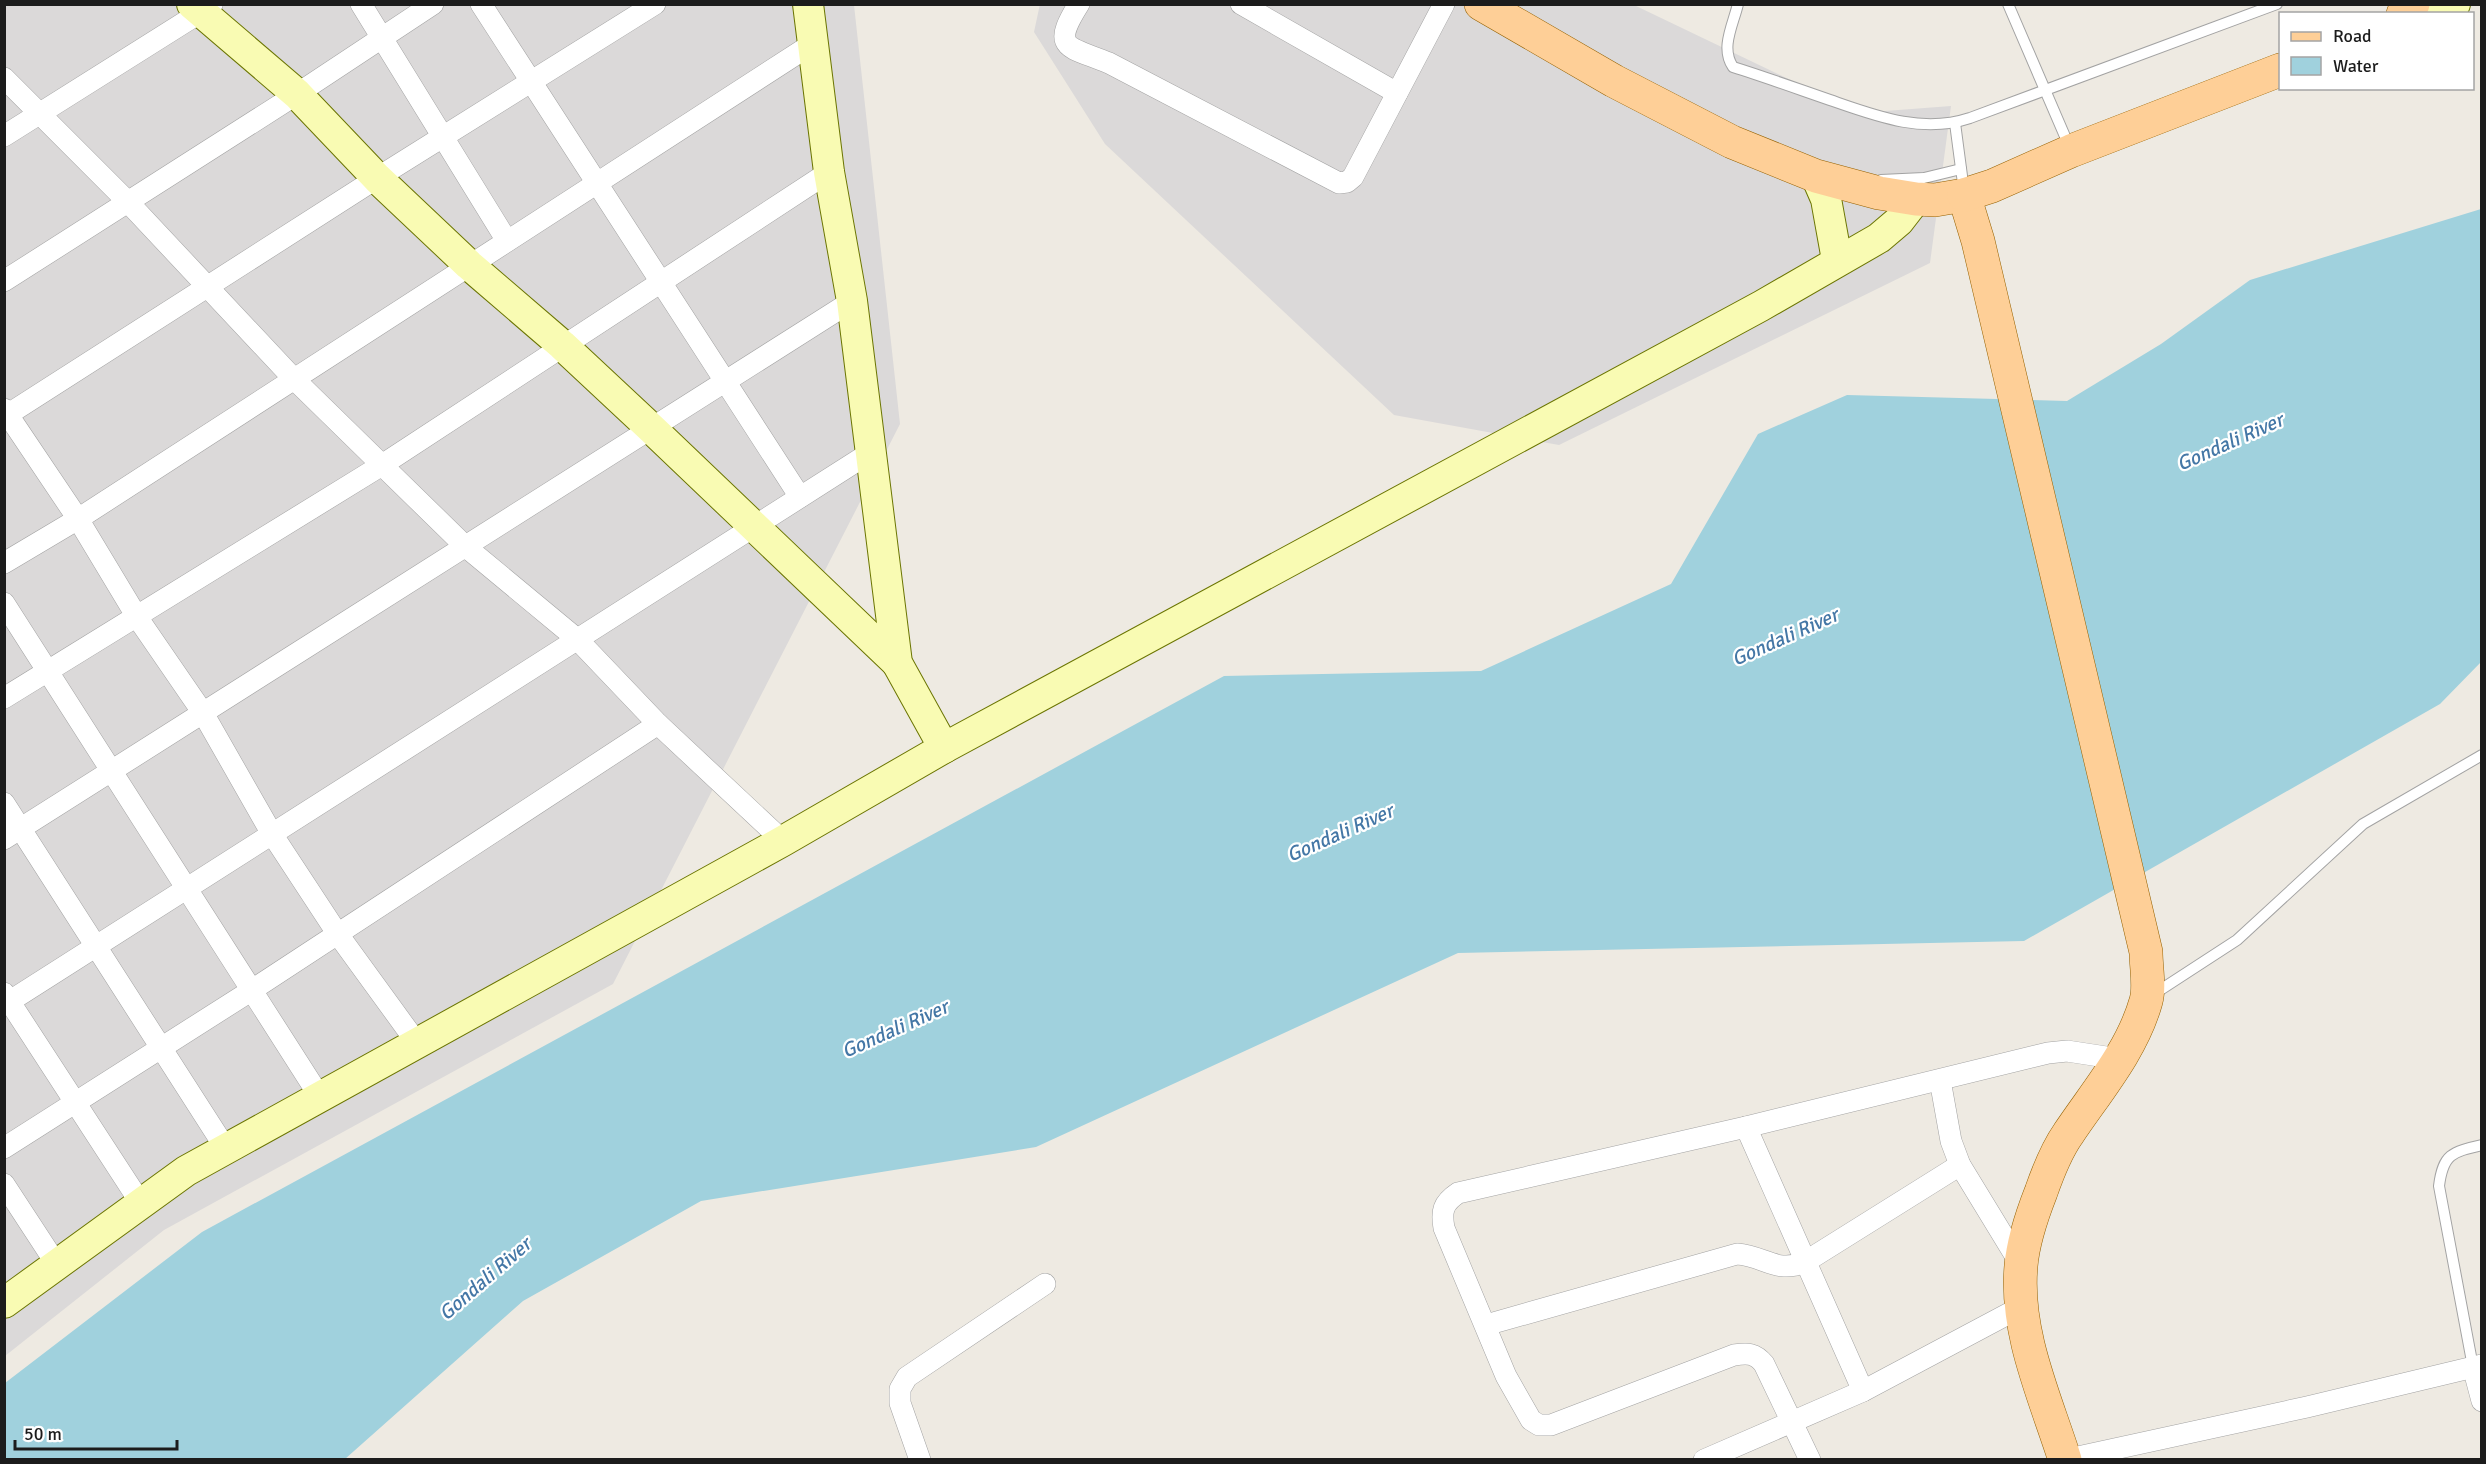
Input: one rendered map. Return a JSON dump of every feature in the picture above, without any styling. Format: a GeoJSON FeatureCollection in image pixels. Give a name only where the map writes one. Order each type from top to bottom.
{"type":"FeatureCollection","features":[{"type":"Feature","properties":{"kind":"main road"},"geometry":{"type":"LineString","coordinates":[[808,4],[829,172],[852,301],[897,663]]}},
{"type":"Feature","properties":{"kind":"main road"},"geometry":{"type":"LineString","coordinates":[[1481,4],[1653,101],[1732,141],[1816,176],[1916,199],[1935,200],[1962,182],[1992,186],[2072,151],[2279,70]]}},
{"type":"Feature","properties":{"kind":"main road"},"geometry":{"type":"LineString","coordinates":[[2433,12],[2455,4]]}},
{"type":"Feature","properties":{"kind":"main road"},"geometry":{"type":"LineString","coordinates":[[202,7],[297,94],[377,178],[469,265],[562,345],[897,663],[944,748]]}},
{"type":"Feature","properties":{"kind":"main road"},"geometry":{"type":"LineString","coordinates":[[1816,176],[1826,199],[1837,261]]}},
{"type":"Feature","properties":{"kind":"main road"},"geometry":{"type":"LineString","coordinates":[[1962,182],[1978,241],[2146,951],[2147,999],[2135,1029],[2119,1059],[2066,1137],[2056,1156],[2031,1219],[2021,1265],[2021,1307],[2027,1342],[2064,1459]]}},
{"type":"Feature","properties":{"kind":"main road"},"geometry":{"type":"LineString","coordinates":[[4,1303],[176,1177],[783,841],[944,748],[1761,306],[1879,238],[1899,220],[1916,199]]}},
{"type":"Feature","properties":{"kind":"street"},"geometry":{"type":"LineString","coordinates":[[361,4],[507,241]]}},
{"type":"Feature","properties":{"kind":"street"},"geometry":{"type":"LineString","coordinates":[[4,281],[297,94],[433,4]]}},
{"type":"Feature","properties":{"kind":"street"},"geometry":{"type":"LineString","coordinates":[[481,4],[800,497]]}},
{"type":"Feature","properties":{"kind":"street"},"geometry":{"type":"LineString","coordinates":[[417,1043],[337,933],[272,834],[203,713],[137,617],[78,519],[6,414],[655,4]]}},
{"type":"Feature","properties":{"kind":"street"},"geometry":{"type":"LineString","coordinates":[[1079,4],[1063,33],[1065,42],[1073,49],[1114,66],[1339,183],[1347,182],[1353,177],[1444,4]]}},
{"type":"Feature","properties":{"kind":"street"},"geometry":{"type":"LineString","coordinates":[[1241,4],[1397,93]]}},
{"type":"Feature","properties":{"kind":"street"},"geometry":{"type":"LineString","coordinates":[[4,136],[202,7]]}},
{"type":"Feature","properties":{"kind":"street"},"geometry":{"type":"LineString","coordinates":[[4,563],[78,519],[812,44]]}},
{"type":"Feature","properties":{"kind":"street"},"geometry":{"type":"LineString","coordinates":[[4,78],[127,201],[293,378],[466,547],[577,639],[658,724],[783,841]]}},
{"type":"Feature","properties":{"kind":"street"},"geometry":{"type":"LineString","coordinates":[[4,698],[382,465],[829,172]]}},
{"type":"Feature","properties":{"kind":"street"},"geometry":{"type":"LineString","coordinates":[[13,834],[852,301]]}},
{"type":"Feature","properties":{"kind":"street"},"geometry":{"type":"LineString","coordinates":[[140,1202],[76,1102],[6,1000],[272,834],[871,452]]}},
{"type":"Feature","properties":{"kind":"street"},"geometry":{"type":"LineString","coordinates":[[4,603],[320,1097]]}},
{"type":"Feature","properties":{"kind":"street"},"geometry":{"type":"LineString","coordinates":[[4,1148],[252,990],[658,724]]}},
{"type":"Feature","properties":{"kind":"street"},"geometry":{"type":"LineString","coordinates":[[4,803],[13,834],[94,946],[226,1149]]}},
{"type":"Feature","properties":{"kind":"street"},"geometry":{"type":"LineString","coordinates":[[1810,1460],[1764,1364],[1756,1355],[1746,1353],[1734,1355],[1551,1425],[1539,1425],[1531,1420],[1506,1376],[1444,1228],[1442,1213],[1446,1201],[1458,1193],[1746,1127],[2048,1053],[2067,1051],[2119,1059]]}},
{"type":"Feature","properties":{"kind":"street"},"geometry":{"type":"LineString","coordinates":[[1940,1080],[1952,1141],[1960,1165],[2021,1265]]}},
{"type":"Feature","properties":{"kind":"street"},"geometry":{"type":"LineString","coordinates":[[1746,1127],[1863,1391]]}},
{"type":"Feature","properties":{"kind":"street"},"geometry":{"type":"LineString","coordinates":[[1486,1325],[1737,1254],[1751,1255],[1782,1267],[1792,1267],[1804,1262],[1960,1165]]}},
{"type":"Feature","properties":{"kind":"street"},"geometry":{"type":"LineString","coordinates":[[4,1184],[57,1264]]}},
{"type":"Feature","properties":{"kind":"street"},"geometry":{"type":"LineString","coordinates":[[920,1460],[900,1403],[900,1389],[906,1377],[1045,1284]]}},
{"type":"Feature","properties":{"kind":"street"},"geometry":{"type":"LineString","coordinates":[[1704,1460],[1863,1391],[2021,1307]]}},
{"type":"Feature","properties":{"kind":"street"},"geometry":{"type":"LineString","coordinates":[[2064,1459],[2307,1407],[2477,1366],[2481,1401]]}},
{"type":"Feature","properties":{"kind":"lane"},"geometry":{"type":"LineString","coordinates":[[1738,4],[1726,47],[1727,59],[1733,67],[1876,116],[1914,124],[1955,123],[2277,4]]}},
{"type":"Feature","properties":{"kind":"lane"},"geometry":{"type":"LineString","coordinates":[[2008,4],[2072,151]]}},
{"type":"Feature","properties":{"kind":"lane"},"geometry":{"type":"LineString","coordinates":[[1857,187],[1875,181],[1924,178],[1962,182],[1955,123]]}},
{"type":"Feature","properties":{"kind":"lane"},"geometry":{"type":"LineString","coordinates":[[2147,999],[2237,940],[2363,824],[2481,755]]}},
{"type":"Feature","properties":{"kind":"lane"},"geometry":{"type":"LineString","coordinates":[[2477,1366],[2439,1186],[2441,1167],[2451,1154],[2481,1145]]}},
{"type":"Feature","properties":{"kind":"shaded area"},"geometry":{"type":"Polygon","coordinates":[[[1040,4],[1634,5],[1859,113],[1951,106],[1930,263],[1559,445],[1394,415],[1105,144],[1034,32],[1040,4]]]}},
{"type":"Feature","properties":{"kind":"shaded area"},"geometry":{"type":"Polygon","coordinates":[[[5,5],[854,5],[900,424],[613,984],[164,1230],[5,1356],[5,5]]]}},
{"type":"Feature","properties":{"kind":"water","name":"Gondali River"},"geometry":{"type":"Polygon","coordinates":[[[2481,209],[2481,662],[2440,704],[2024,941],[1458,953],[1036,1147],[701,1201],[523,1301],[345,1459],[5,1460],[5,1383],[202,1232],[1224,676],[1481,671],[1671,584],[1758,434],[1847,395],[2067,401],[2161,344],[2250,280],[2481,209]]]}}]}
